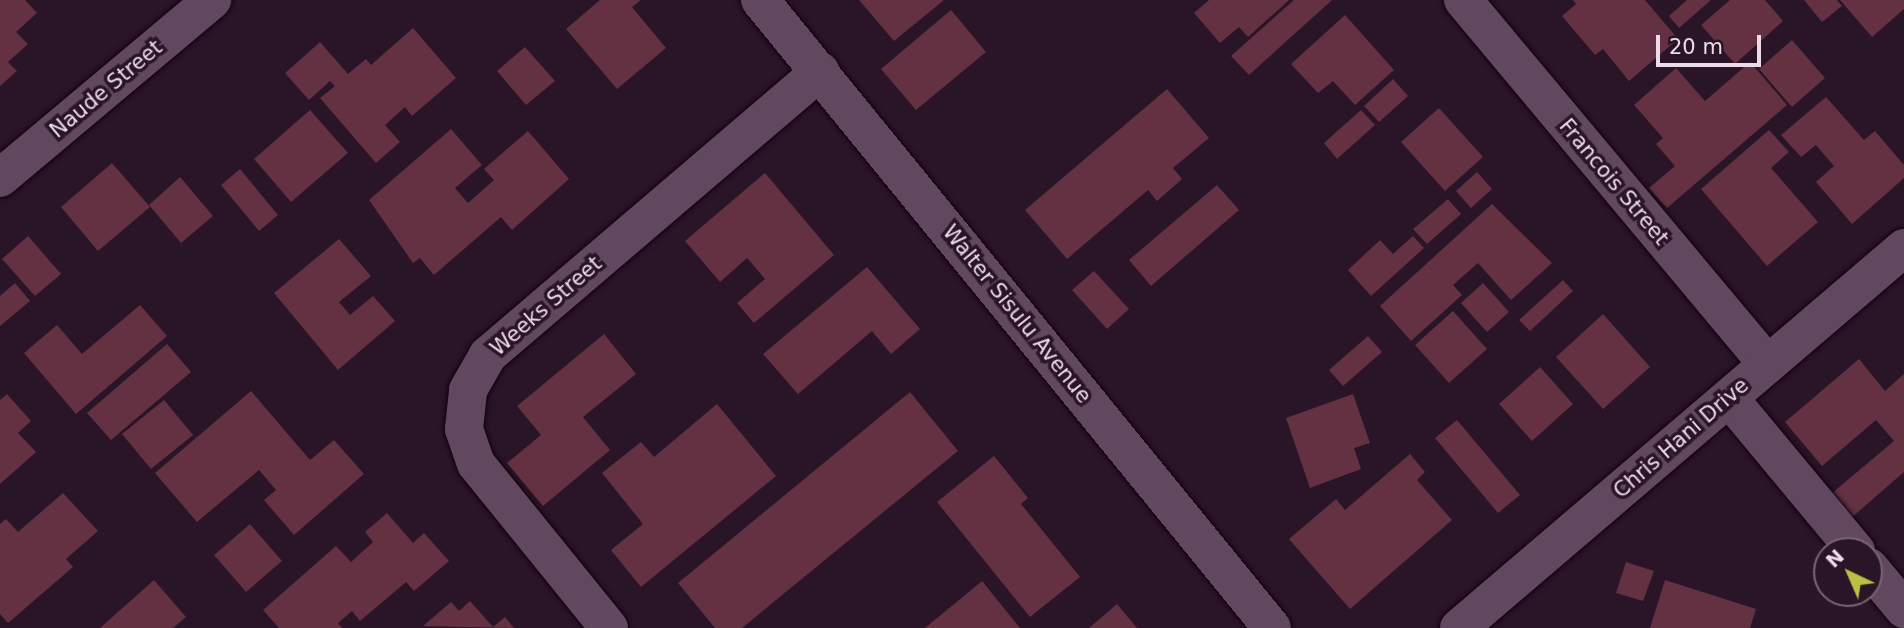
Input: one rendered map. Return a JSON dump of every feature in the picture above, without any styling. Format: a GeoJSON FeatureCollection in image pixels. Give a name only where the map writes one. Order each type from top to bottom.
{"type":"FeatureCollection","features":[{"type":"Feature","properties":{"kind":"street","name":"Naude Street"},"geometry":{"type":"LineString","coordinates":[[0,177],[212,0]]}},
{"type":"Feature","properties":{"kind":"street","name":"Walter Sisulu Avenue"},"geometry":{"type":"LineString","coordinates":[[760,0],[1272,628]]}},
{"type":"Feature","properties":{"kind":"street","name":"Francois Street"},"geometry":{"type":"LineString","coordinates":[[1463,0],[1766,363]]}},
{"type":"Feature","properties":{"kind":"street","name":"Weeks Street"},"geometry":{"type":"LineString","coordinates":[[609,628],[476,464],[464,429],[468,390],[488,355],[820,71]]}},
{"type":"Feature","properties":{"kind":"street","name":"Chris Hani Drive"},"geometry":{"type":"LineString","coordinates":[[1459,628],[1729,398],[1766,363],[1904,248]]}},
{"type":"Feature","properties":{"kind":"street"},"geometry":{"type":"LineString","coordinates":[[1729,398],[1844,537]]}},
{"type":"Feature","properties":{"kind":"street"},"geometry":{"type":"LineString","coordinates":[[1883,583],[1904,609]]}},
{"type":"Feature","properties":{"kind":"building"},"geometry":{"type":"Polygon","coordinates":[[[0,0],[25,0],[37,13],[16,32],[28,44],[8,62],[17,71],[0,86],[0,0]]]}},
{"type":"Feature","properties":{"kind":"building"},"geometry":{"type":"Polygon","coordinates":[[[600,0],[641,0],[632,7],[666,48],[617,89],[566,29],[600,0]]]}},
{"type":"Feature","properties":{"kind":"building"},"geometry":{"type":"Polygon","coordinates":[[[859,0],[944,0],[894,41],[859,0]]]}},
{"type":"Feature","properties":{"kind":"building"},"geometry":{"type":"Polygon","coordinates":[[[1209,0],[1289,0],[1248,37],[1239,27],[1220,43],[1194,13],[1209,0]]]}},
{"type":"Feature","properties":{"kind":"building"},"geometry":{"type":"Polygon","coordinates":[[[1294,0],[1332,0],[1249,75],[1231,56],[1294,0]]]}},
{"type":"Feature","properties":{"kind":"building"},"geometry":{"type":"Polygon","coordinates":[[[1573,0],[1645,0],[1678,39],[1629,81],[1603,49],[1595,55],[1562,16],[1576,4],[1573,0]]]}},
{"type":"Feature","properties":{"kind":"building"},"geometry":{"type":"Polygon","coordinates":[[[1687,0],[1711,0],[1679,28],[1669,16],[1687,0]]]}},
{"type":"Feature","properties":{"kind":"building"},"geometry":{"type":"Polygon","coordinates":[[[1730,0],[1765,0],[1783,21],[1735,64],[1701,25],[1730,0]]]}},
{"type":"Feature","properties":{"kind":"building"},"geometry":{"type":"Polygon","coordinates":[[[1804,0],[1837,0],[1842,6],[1822,22],[1804,0]]]}},
{"type":"Feature","properties":{"kind":"building"},"geometry":{"type":"Polygon","coordinates":[[[1840,0],[1904,0],[1904,9],[1872,37],[1840,0]]]}},
{"type":"Feature","properties":{"kind":"building"},"geometry":{"type":"Polygon","coordinates":[[[951,10],[986,52],[916,110],[881,69],[951,10]]]}},
{"type":"Feature","properties":{"kind":"building"},"geometry":{"type":"Polygon","coordinates":[[[1345,15],[1394,70],[1355,105],[1333,81],[1318,93],[1291,64],[1345,15]]]}},
{"type":"Feature","properties":{"kind":"building"},"geometry":{"type":"Polygon","coordinates":[[[413,28],[456,78],[412,116],[405,107],[385,125],[400,142],[376,163],[320,98],[335,86],[330,81],[309,100],[285,73],[320,42],[348,74],[366,59],[371,65],[413,28]]]}},
{"type":"Feature","properties":{"kind":"building"},"geometry":{"type":"Polygon","coordinates":[[[1792,40],[1825,78],[1792,107],[1759,69],[1792,40]]]}},
{"type":"Feature","properties":{"kind":"building"},"geometry":{"type":"Polygon","coordinates":[[[525,47],[555,81],[526,105],[497,71],[525,47]]]}},
{"type":"Feature","properties":{"kind":"building"},"geometry":{"type":"Polygon","coordinates":[[[1750,62],[1787,105],[1667,208],[1649,188],[1675,166],[1656,144],[1663,138],[1634,105],[1676,68],[1705,101],[1750,62]]]}},
{"type":"Feature","properties":{"kind":"building"},"geometry":{"type":"Polygon","coordinates":[[[1393,79],[1408,96],[1379,122],[1364,106],[1393,79]]]}},
{"type":"Feature","properties":{"kind":"building"},"geometry":{"type":"Polygon","coordinates":[[[1167,89],[1209,138],[1173,168],[1182,179],[1157,201],[1148,190],[1067,259],[1025,210],[1167,89]]]}},
{"type":"Feature","properties":{"kind":"building"},"geometry":{"type":"Polygon","coordinates":[[[1826,97],[1864,140],[1875,131],[1904,165],[1904,178],[1852,224],[1816,182],[1834,166],[1816,145],[1801,157],[1781,135],[1826,97]]]}},
{"type":"Feature","properties":{"kind":"building"},"geometry":{"type":"Polygon","coordinates":[[[1439,108],[1483,157],[1445,191],[1401,142],[1439,108]]]}},
{"type":"Feature","properties":{"kind":"building"},"geometry":{"type":"Polygon","coordinates":[[[310,110],[348,153],[291,202],[254,159],[310,110]]]}},
{"type":"Feature","properties":{"kind":"building"},"geometry":{"type":"Polygon","coordinates":[[[1361,110],[1375,125],[1337,159],[1324,143],[1361,110]]]}},
{"type":"Feature","properties":{"kind":"building"},"geometry":{"type":"Polygon","coordinates":[[[451,129],[482,165],[455,188],[468,203],[494,180],[484,169],[528,131],[569,179],[512,230],[501,217],[434,275],[420,258],[413,263],[369,200],[451,129]]]}},
{"type":"Feature","properties":{"kind":"building"},"geometry":{"type":"Polygon","coordinates":[[[1769,130],[1789,152],[1771,168],[1818,222],[1767,266],[1701,189],[1769,130]]]}},
{"type":"Feature","properties":{"kind":"building"},"geometry":{"type":"Polygon","coordinates":[[[112,163],[150,207],[98,251],[61,207],[112,163]]]}},
{"type":"Feature","properties":{"kind":"building"},"geometry":{"type":"Polygon","coordinates":[[[240,169],[278,215],[259,231],[221,185],[240,169]]]}},
{"type":"Feature","properties":{"kind":"building"},"geometry":{"type":"Polygon","coordinates":[[[1477,172],[1492,189],[1471,208],[1456,191],[1477,172]]]}},
{"type":"Feature","properties":{"kind":"building"},"geometry":{"type":"Polygon","coordinates":[[[765,173],[834,255],[754,323],[737,303],[765,279],[747,258],[720,282],[685,241],[765,173]]]}},
{"type":"Feature","properties":{"kind":"building"},"geometry":{"type":"Polygon","coordinates":[[[180,177],[213,216],[181,243],[149,205],[180,177]]]}},
{"type":"Feature","properties":{"kind":"building"},"geometry":{"type":"Polygon","coordinates":[[[1217,185],[1239,210],[1151,286],[1129,260],[1217,185]]]}},
{"type":"Feature","properties":{"kind":"building"},"geometry":{"type":"Polygon","coordinates":[[[1448,199],[1461,214],[1427,244],[1413,229],[1448,199]]]}},
{"type":"Feature","properties":{"kind":"building"},"geometry":{"type":"Polygon","coordinates":[[[1492,204],[1552,263],[1511,300],[1478,263],[1453,285],[1462,295],[1411,341],[1380,306],[1492,204]]]}},
{"type":"Feature","properties":{"kind":"building"},"geometry":{"type":"Polygon","coordinates":[[[28,236],[61,274],[35,296],[2,259],[28,236]]]}},
{"type":"Feature","properties":{"kind":"building"},"geometry":{"type":"Polygon","coordinates":[[[1413,236],[1424,248],[1371,296],[1348,270],[1380,240],[1393,254],[1413,236]]]}},
{"type":"Feature","properties":{"kind":"building"},"geometry":{"type":"Polygon","coordinates":[[[339,239],[371,276],[339,302],[350,315],[373,296],[395,321],[338,370],[274,293],[339,239]]]}},
{"type":"Feature","properties":{"kind":"building"},"geometry":{"type":"Polygon","coordinates":[[[867,267],[920,329],[891,354],[872,331],[798,394],[763,354],[867,267]]]}},
{"type":"Feature","properties":{"kind":"building"},"geometry":{"type":"Polygon","coordinates":[[[1094,271],[1129,309],[1107,329],[1072,290],[1094,271]]]}},
{"type":"Feature","properties":{"kind":"building"},"geometry":{"type":"Polygon","coordinates":[[[1563,280],[1573,291],[1530,331],[1519,320],[1563,280]]]}},
{"type":"Feature","properties":{"kind":"building"},"geometry":{"type":"Polygon","coordinates":[[[15,283],[30,301],[0,326],[0,296],[15,283]]]}},
{"type":"Feature","properties":{"kind":"building"},"geometry":{"type":"Polygon","coordinates":[[[1483,283],[1509,312],[1487,332],[1461,303],[1483,283]]]}},
{"type":"Feature","properties":{"kind":"building"},"geometry":{"type":"Polygon","coordinates":[[[140,305],[167,336],[76,414],[24,353],[57,325],[82,354],[140,305]]]}},
{"type":"Feature","properties":{"kind":"building"},"geometry":{"type":"Polygon","coordinates":[[[1453,311],[1487,349],[1449,383],[1415,345],[1453,311]]]}},
{"type":"Feature","properties":{"kind":"building"},"geometry":{"type":"Polygon","coordinates":[[[1603,314],[1650,367],[1603,409],[1556,357],[1603,314]]]}},
{"type":"Feature","properties":{"kind":"building"},"geometry":{"type":"Polygon","coordinates":[[[604,334],[636,374],[583,417],[610,450],[543,506],[507,463],[541,435],[517,406],[604,334]]]}},
{"type":"Feature","properties":{"kind":"building"},"geometry":{"type":"Polygon","coordinates":[[[1368,336],[1382,352],[1343,386],[1329,370],[1368,336]]]}},
{"type":"Feature","properties":{"kind":"building"},"geometry":{"type":"Polygon","coordinates":[[[167,344],[191,372],[111,440],[87,413],[167,344]]]}},
{"type":"Feature","properties":{"kind":"building"},"geometry":{"type":"Polygon","coordinates":[[[1859,359],[1885,391],[1904,374],[1904,472],[1851,518],[1831,494],[1894,441],[1876,420],[1822,466],[1785,422],[1859,359]]]}},
{"type":"Feature","properties":{"kind":"building"},"geometry":{"type":"Polygon","coordinates":[[[1540,367],[1573,404],[1532,441],[1499,404],[1540,367]]]}},
{"type":"Feature","properties":{"kind":"building"},"geometry":{"type":"Polygon","coordinates":[[[251,391],[310,460],[334,440],[364,474],[294,535],[264,500],[276,490],[259,470],[197,522],[155,473],[251,391]]]}},
{"type":"Feature","properties":{"kind":"building"},"geometry":{"type":"Polygon","coordinates":[[[910,392],[958,451],[742,628],[715,628],[678,583],[910,392]]]}},
{"type":"Feature","properties":{"kind":"building"},"geometry":{"type":"Polygon","coordinates":[[[7,394],[31,421],[18,433],[36,452],[0,484],[0,400],[7,394]]]}},
{"type":"Feature","properties":{"kind":"building"},"geometry":{"type":"Polygon","coordinates":[[[1353,394],[1370,443],[1354,448],[1361,469],[1310,488],[1286,418],[1353,394]]]}},
{"type":"Feature","properties":{"kind":"building"},"geometry":{"type":"Polygon","coordinates":[[[164,400],[193,435],[151,469],[122,434],[164,400]]]}},
{"type":"Feature","properties":{"kind":"building"},"geometry":{"type":"Polygon","coordinates":[[[717,404],[776,476],[641,587],[611,550],[643,524],[602,473],[641,442],[654,457],[717,404]]]}},
{"type":"Feature","properties":{"kind":"building"},"geometry":{"type":"Polygon","coordinates":[[[1457,420],[1520,495],[1498,513],[1435,438],[1457,420]]]}},
{"type":"Feature","properties":{"kind":"building"},"geometry":{"type":"Polygon","coordinates":[[[1410,454],[1425,472],[1417,480],[1452,520],[1350,609],[1289,539],[1336,499],[1345,510],[1410,454]]]}},
{"type":"Feature","properties":{"kind":"building"},"geometry":{"type":"Polygon","coordinates":[[[994,456],[1028,498],[1021,504],[1080,577],[1030,617],[937,502],[994,456]]]}},
{"type":"Feature","properties":{"kind":"building"},"geometry":{"type":"Polygon","coordinates":[[[63,493],[98,531],[66,559],[73,567],[8,623],[0,614],[0,524],[6,519],[18,532],[63,493]]]}},
{"type":"Feature","properties":{"kind":"building"},"geometry":{"type":"Polygon","coordinates":[[[387,513],[413,543],[424,533],[449,561],[414,591],[406,582],[360,621],[352,611],[338,623],[342,628],[279,628],[263,610],[336,546],[351,562],[373,542],[365,532],[387,513]]]}},
{"type":"Feature","properties":{"kind":"building"},"geometry":{"type":"Polygon","coordinates":[[[250,524],[282,561],[246,592],[214,555],[250,524]]]}},
{"type":"Feature","properties":{"kind":"building"},"geometry":{"type":"Polygon","coordinates":[[[1626,562],[1654,571],[1643,601],[1616,593],[1626,562]]]}},
{"type":"Feature","properties":{"kind":"building"},"geometry":{"type":"Polygon","coordinates":[[[154,580],[186,617],[173,628],[100,628],[154,580]]]}},
{"type":"Feature","properties":{"kind":"building"},"geometry":{"type":"Polygon","coordinates":[[[1665,580],[1756,609],[1750,628],[1650,628],[1665,580]]]}},
{"type":"Feature","properties":{"kind":"building"},"geometry":{"type":"Polygon","coordinates":[[[982,581],[1020,628],[925,628],[982,581]]]}},
{"type":"Feature","properties":{"kind":"building"},"geometry":{"type":"Polygon","coordinates":[[[470,601],[493,627],[505,617],[514,628],[423,626],[451,602],[459,611],[470,601]]]}},
{"type":"Feature","properties":{"kind":"building"},"geometry":{"type":"Polygon","coordinates":[[[1117,604],[1137,628],[1089,628],[1117,604]]]}}]}
